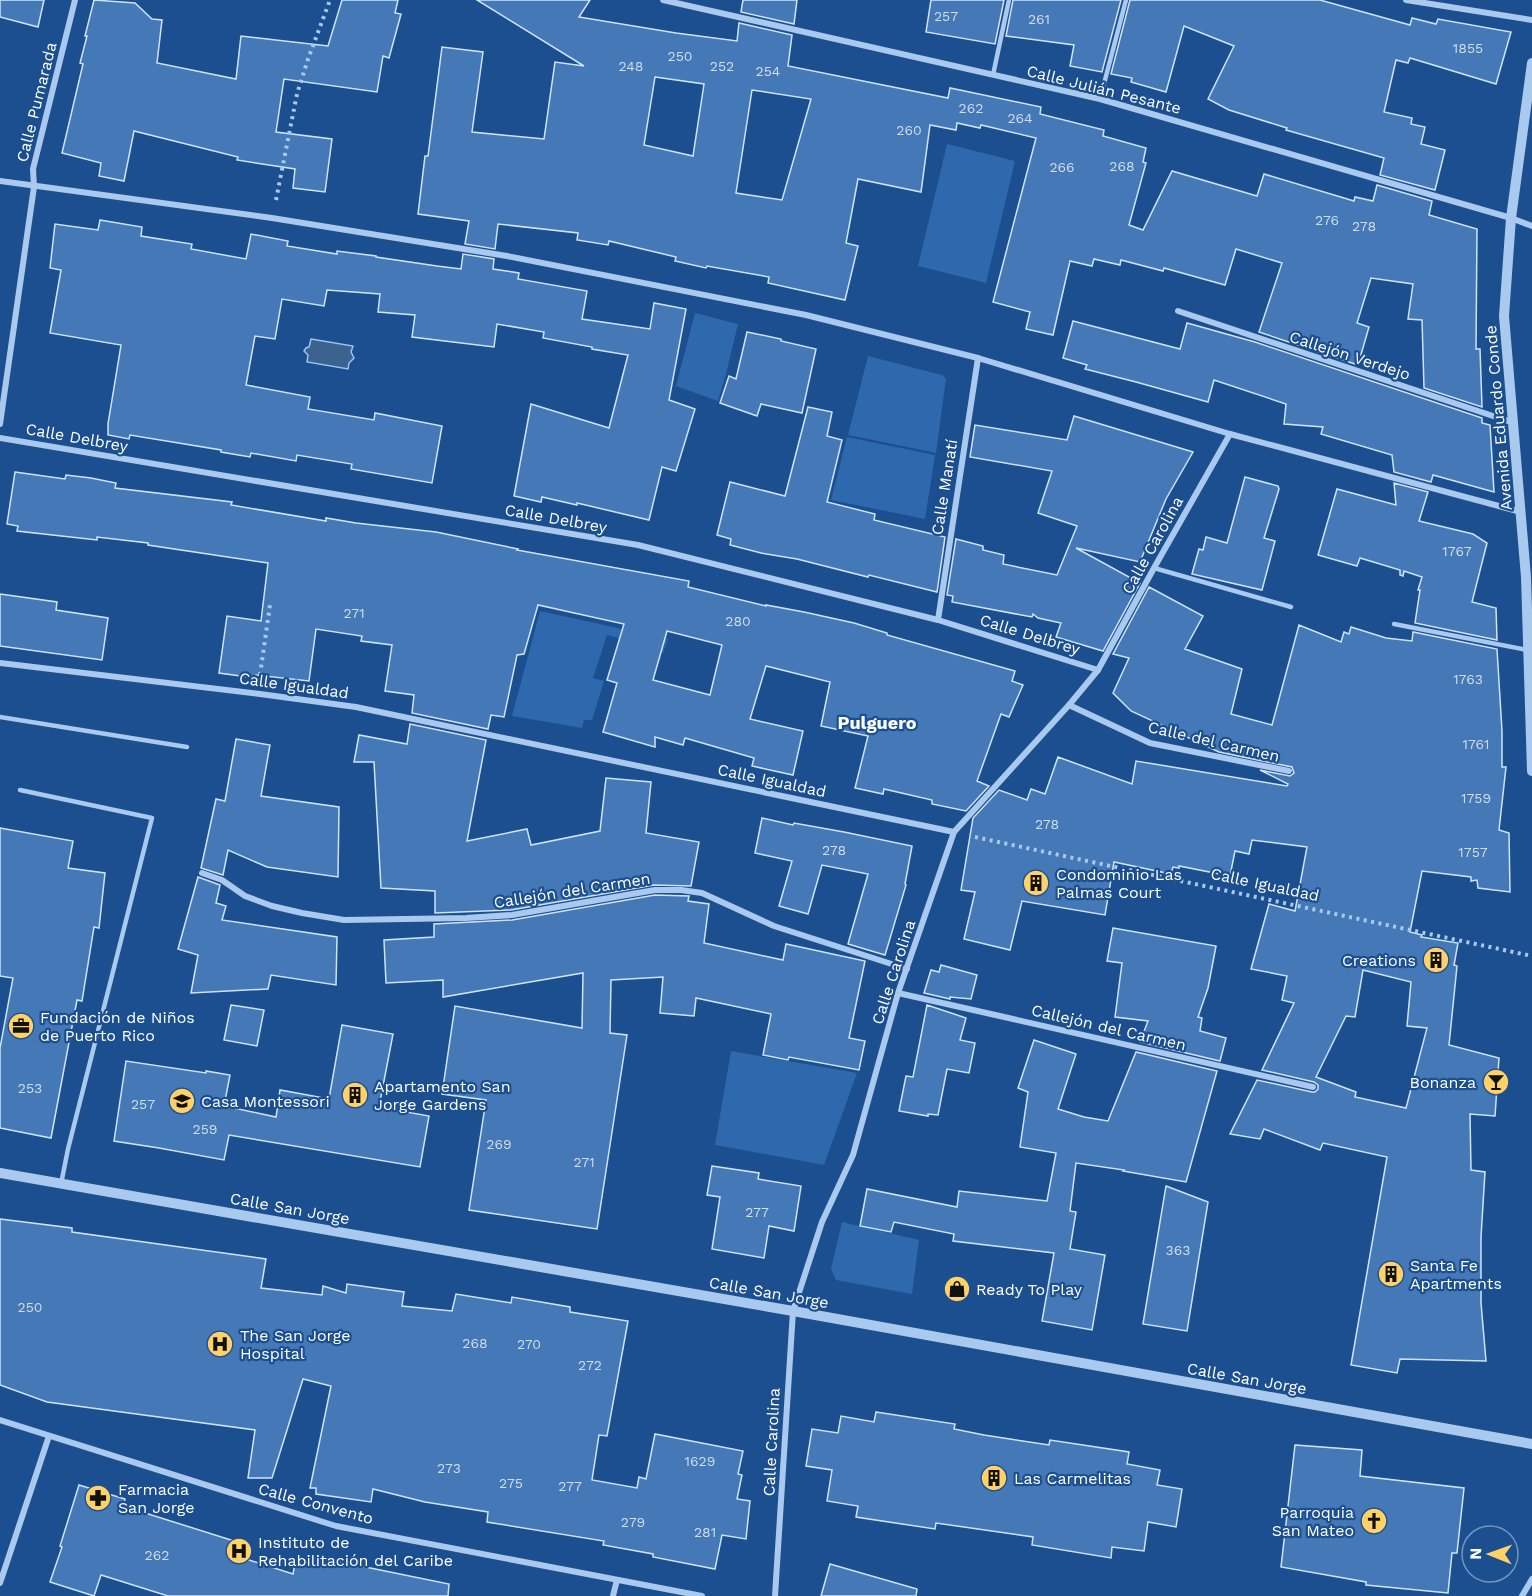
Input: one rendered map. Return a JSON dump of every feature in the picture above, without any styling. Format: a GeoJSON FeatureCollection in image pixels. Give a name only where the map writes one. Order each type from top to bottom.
{"type":"FeatureCollection","features":[{"type":"Feature","properties":{"kind":"street","name":"Calle Pumarada"},"geometry":{"type":"LineString","coordinates":[[0,424],[34,187],[33,169],[75,0]]}},
{"type":"Feature","properties":{"kind":"street","name":"Calle Julián Pesante"},"geometry":{"type":"LineString","coordinates":[[663,0],[1100,99],[1532,226]]}},
{"type":"Feature","properties":{"kind":"street"},"geometry":{"type":"LineString","coordinates":[[1406,0],[1532,20]]}},
{"type":"Feature","properties":{"kind":"street","name":"Avenida Eduardo Conde"},"geometry":{"type":"LineString","coordinates":[[1532,63],[1511,218],[1504,316],[1529,578],[1528,650],[1532,771]]}},
{"type":"Feature","properties":{"kind":"street"},"geometry":{"type":"LineString","coordinates":[[0,181],[272,218],[507,256],[806,315],[978,358],[1230,434],[1521,512]]}},
{"type":"Feature","properties":{"kind":"street","name":"Callejón Verdejo"},"geometry":{"type":"LineString","coordinates":[[1178,311],[1514,424]]}},
{"type":"Feature","properties":{"kind":"street","name":"Calle Manatí"},"geometry":{"type":"LineString","coordinates":[[938,620],[978,358]]}},
{"type":"Feature","properties":{"kind":"street","name":"Calle Carolina"},"geometry":{"type":"LineString","coordinates":[[776,1596],[792,1311],[822,1221],[853,1155],[898,993],[954,832],[1098,670],[1230,434]]}},
{"type":"Feature","properties":{"kind":"street","name":"Calle Delbrey"},"geometry":{"type":"LineString","coordinates":[[0,438],[638,545],[938,620],[1098,670]]}},
{"type":"Feature","properties":{"kind":"street","name":"Calle Igualdad"},"geometry":{"type":"LineString","coordinates":[[0,663],[356,707],[954,832]]}},
{"type":"Feature","properties":{"kind":"street","name":"Calle del Carmen"},"geometry":{"type":"LineString","coordinates":[[1069,705],[1150,743],[1289,771]]}},
{"type":"Feature","properties":{"kind":"street","name":"Callejón del Carmen"},"geometry":{"type":"LineString","coordinates":[[202,873],[222,880],[245,896],[272,906],[344,920],[512,915],[655,890],[681,890],[702,893],[774,926],[907,969]]}},
{"type":"Feature","properties":{"kind":"street","name":"Callejón del Carmen"},"geometry":{"type":"LineString","coordinates":[[898,993],[1313,1087]]}},
{"type":"Feature","properties":{"kind":"street","name":"Calle San Jorge"},"geometry":{"type":"LineString","coordinates":[[0,1173],[792,1311],[1532,1444]]}},
{"type":"Feature","properties":{"kind":"street","name":"Calle Convento"},"geometry":{"type":"LineString","coordinates":[[0,1420],[336,1526],[702,1596]]}},
{"type":"Feature","properties":{"kind":"street"},"geometry":{"type":"LineString","coordinates":[[0,1583],[49,1436]]}},
{"type":"Feature","properties":{"kind":"street"},"geometry":{"type":"LineString","coordinates":[[1521,1596],[1532,1579]]}},
{"type":"Feature","properties":{"kind":"street"},"geometry":{"type":"LineString","coordinates":[[613,1596],[617,1580]]}},
{"type":"Feature","properties":{"kind":"lane"},"geometry":{"type":"LineString","coordinates":[[993,75],[1009,0]]}},
{"type":"Feature","properties":{"kind":"lane"},"geometry":{"type":"LineString","coordinates":[[1100,99],[1126,0]]}},
{"type":"Feature","properties":{"kind":"lane"},"geometry":{"type":"LineString","coordinates":[[1154,568],[1290,607]]}},
{"type":"Feature","properties":{"kind":"lane"},"geometry":{"type":"LineString","coordinates":[[1394,624],[1528,650]]}},
{"type":"Feature","properties":{"kind":"lane"},"geometry":{"type":"LineString","coordinates":[[0,717],[187,747]]}},
{"type":"Feature","properties":{"kind":"lane"},"geometry":{"type":"LineString","coordinates":[[20,790],[152,818],[61,1184]]}},
{"type":"Feature","properties":{"kind":"path"},"geometry":{"type":"LineString","coordinates":[[272,218],[297,94],[330,0]]}},
{"type":"Feature","properties":{"kind":"path"},"geometry":{"type":"LineString","coordinates":[[257,694],[270,605]]}},
{"type":"Feature","properties":{"kind":"path","name":"Calle Igualdad"},"geometry":{"type":"LineString","coordinates":[[954,832],[1532,956]]}},
{"type":"Feature","properties":{"kind":"shaded area"},"geometry":{"type":"Polygon","coordinates":[[[947,144],[1015,161],[986,283],[918,266],[947,144]]]}},
{"type":"Feature","properties":{"kind":"shaded area"},"geometry":{"type":"Polygon","coordinates":[[[695,313],[738,324],[718,401],[676,386],[695,313]]]}},
{"type":"Feature","properties":{"kind":"shaded area"},"geometry":{"type":"Polygon","coordinates":[[[311,339],[353,346],[351,352],[354,358],[349,363],[348,369],[307,362],[308,355],[304,351],[309,347],[311,339]]]}},
{"type":"Feature","properties":{"kind":"shaded area"},"geometry":{"type":"Polygon","coordinates":[[[868,356],[942,375],[946,379],[936,453],[848,435],[868,356]]]}},
{"type":"Feature","properties":{"kind":"shaded area"},"geometry":{"type":"Polygon","coordinates":[[[847,437],[935,455],[925,519],[831,500],[847,437]]]}},
{"type":"Feature","properties":{"kind":"shaded area"},"geometry":{"type":"Polygon","coordinates":[[[540,611],[668,639],[663,653],[607,635],[593,678],[604,681],[592,720],[584,720],[582,728],[512,716],[540,611]]]}},
{"type":"Feature","properties":{"kind":"shaded area"},"geometry":{"type":"Polygon","coordinates":[[[731,1051],[857,1073],[824,1165],[715,1145],[731,1051]]]}},
{"type":"Feature","properties":{"kind":"shaded area"},"geometry":{"type":"Polygon","coordinates":[[[842,1222],[919,1240],[912,1294],[836,1280],[831,1269],[842,1222]]]}},
{"type":"Feature","properties":{"kind":"building"},"geometry":{"type":"Polygon","coordinates":[[[0,0],[44,0],[38,27],[0,17],[0,0]]]}},
{"type":"Feature","properties":{"kind":"building"},"geometry":{"type":"Polygon","coordinates":[[[94,0],[135,3],[152,19],[162,20],[157,63],[236,79],[241,36],[328,46],[342,0],[398,0],[395,13],[401,14],[389,58],[383,56],[377,92],[284,79],[276,132],[332,139],[325,192],[293,188],[295,169],[237,160],[238,157],[134,131],[124,181],[99,176],[101,163],[62,153],[83,64],[80,63],[94,0]]]}},
{"type":"Feature","properties":{"kind":"building"},"geometry":{"type":"Polygon","coordinates":[[[477,0],[590,0],[579,17],[737,41],[739,23],[792,35],[788,66],[948,98],[950,88],[1041,107],[1040,114],[1104,130],[1103,136],[1146,148],[1143,162],[1146,163],[1129,225],[1143,230],[1172,171],[1257,196],[1264,174],[1354,201],[1355,197],[1373,201],[1377,185],[1432,201],[1429,215],[1477,229],[1476,349],[1480,349],[1482,407],[1424,388],[1422,320],[1408,319],[1413,284],[1371,278],[1357,323],[1369,327],[1358,365],[1259,332],[1282,263],[1236,249],[1225,285],[1164,268],[1163,271],[1121,260],[1120,265],[1094,259],[1092,266],[1070,261],[1053,335],[1026,329],[1030,312],[993,302],[1036,138],[981,125],[980,128],[957,123],[956,130],[930,125],[921,192],[858,179],[846,243],[858,246],[845,300],[768,283],[769,277],[707,266],[706,268],[675,261],[676,257],[609,241],[608,245],[577,240],[578,233],[498,224],[495,249],[465,244],[469,221],[418,214],[442,47],[483,52],[472,132],[544,139],[555,62],[584,66],[477,0]],[[655,77],[644,145],[693,156],[704,84],[655,77]],[[752,90],[736,193],[782,200],[811,99],[752,90]]]}},
{"type":"Feature","properties":{"kind":"building"},"geometry":{"type":"Polygon","coordinates":[[[743,0],[797,0],[794,24],[741,12],[743,0]]]}},
{"type":"Feature","properties":{"kind":"building"},"geometry":{"type":"Polygon","coordinates":[[[931,0],[1004,0],[995,44],[926,32],[931,0]]]}},
{"type":"Feature","properties":{"kind":"building"},"geometry":{"type":"Polygon","coordinates":[[[1013,0],[1121,0],[1102,72],[1070,66],[1074,45],[1006,36],[1013,0]]]}},
{"type":"Feature","properties":{"kind":"building"},"geometry":{"type":"Polygon","coordinates":[[[1130,0],[1320,0],[1410,25],[1412,18],[1436,24],[1438,19],[1511,32],[1496,84],[1410,58],[1408,63],[1396,60],[1384,112],[1412,118],[1411,124],[1425,127],[1421,144],[1445,150],[1435,190],[1380,175],[1384,158],[1286,130],[1287,128],[1229,110],[1208,99],[1234,46],[1184,26],[1166,92],[1131,82],[1132,78],[1111,74],[1130,0]]]}},
{"type":"Feature","properties":{"kind":"building"},"geometry":{"type":"Polygon","coordinates":[[[100,220],[142,227],[141,236],[192,244],[191,249],[246,259],[251,234],[288,241],[287,246],[461,269],[463,254],[494,259],[493,269],[519,273],[518,279],[587,291],[582,319],[650,329],[654,303],[686,309],[669,400],[695,409],[676,471],[662,467],[649,520],[577,503],[577,505],[542,497],[541,502],[514,496],[531,404],[609,428],[628,355],[543,338],[544,332],[497,324],[494,347],[412,337],[415,315],[378,312],[380,294],[327,290],[324,306],[282,299],[275,339],[255,336],[246,385],[310,397],[308,409],[374,420],[375,413],[442,426],[432,483],[351,469],[352,464],[297,455],[296,461],[251,453],[250,457],[130,435],[129,439],[108,435],[121,345],[50,333],[61,270],[50,268],[55,224],[98,230],[100,220]]]}},
{"type":"Feature","properties":{"kind":"building"},"geometry":{"type":"Polygon","coordinates":[[[1073,321],[1180,349],[1187,323],[1255,342],[1482,418],[1482,423],[1490,425],[1494,492],[1433,475],[1431,482],[1394,472],[1392,455],[1321,434],[1323,427],[1284,424],[1286,404],[1214,380],[1208,402],[1085,369],[1087,365],[1063,358],[1073,321]]]}},
{"type":"Feature","properties":{"kind":"building"},"geometry":{"type":"Polygon","coordinates":[[[747,332],[816,349],[802,413],[761,404],[757,416],[720,403],[729,376],[736,379],[747,332]]]}},
{"type":"Feature","properties":{"kind":"building"},"geometry":{"type":"Polygon","coordinates":[[[808,407],[832,412],[827,436],[842,440],[827,502],[875,514],[874,520],[945,537],[937,592],[730,545],[731,539],[717,535],[730,482],[785,496],[808,407]]]}},
{"type":"Feature","properties":{"kind":"building"},"geometry":{"type":"Polygon","coordinates":[[[1074,416],[1193,452],[1166,499],[1140,562],[1076,548],[1140,583],[1103,651],[1056,637],[1061,623],[1038,618],[1033,614],[1032,617],[952,602],[953,596],[947,595],[956,539],[983,546],[983,550],[1004,555],[1003,564],[1057,575],[1077,526],[1038,513],[1052,471],[970,457],[975,425],[1067,440],[1074,416]]]}},
{"type":"Feature","properties":{"kind":"building"},"geometry":{"type":"Polygon","coordinates":[[[15,472],[65,479],[66,475],[91,478],[116,483],[115,488],[232,502],[231,505],[326,521],[326,518],[436,532],[517,550],[689,581],[688,587],[766,606],[854,623],[887,633],[887,635],[1015,671],[1012,681],[1023,685],[1009,717],[1001,714],[977,781],[989,786],[966,811],[932,804],[932,800],[884,789],[883,794],[855,788],[868,736],[821,726],[830,682],[766,666],[750,719],[803,731],[793,775],[752,766],[754,758],[685,738],[683,745],[655,737],[655,747],[603,732],[617,683],[607,680],[624,624],[538,605],[524,654],[517,655],[504,717],[491,715],[488,729],[412,713],[414,695],[385,691],[392,645],[361,641],[362,636],[316,629],[309,681],[219,673],[227,616],[261,621],[268,563],[148,545],[148,543],[17,531],[18,526],[7,524],[15,472]],[[667,631],[653,680],[710,695],[722,645],[667,631]]]}},
{"type":"Feature","properties":{"kind":"building"},"geometry":{"type":"Polygon","coordinates":[[[1245,477],[1278,486],[1279,489],[1264,538],[1275,541],[1262,590],[1192,574],[1199,549],[1203,550],[1206,537],[1227,543],[1245,477]]]}},
{"type":"Feature","properties":{"kind":"building"},"geometry":{"type":"Polygon","coordinates":[[[1394,483],[1428,492],[1419,521],[1473,534],[1487,543],[1472,602],[1496,608],[1497,640],[1415,623],[1420,590],[1418,590],[1422,577],[1404,571],[1403,576],[1400,575],[1400,570],[1360,558],[1357,566],[1318,555],[1337,489],[1396,505],[1394,483]]]}},
{"type":"Feature","properties":{"kind":"building"},"geometry":{"type":"Polygon","coordinates":[[[1149,587],[1203,616],[1185,649],[1242,669],[1231,714],[1272,725],[1299,625],[1341,642],[1344,632],[1349,634],[1351,627],[1386,638],[1412,641],[1413,632],[1497,649],[1502,767],[1506,767],[1499,830],[1509,833],[1510,892],[1478,888],[1477,880],[1471,881],[1471,877],[1422,871],[1410,932],[1422,935],[1421,937],[1458,943],[1454,965],[1457,966],[1449,1045],[1499,1058],[1495,1116],[1470,1114],[1471,1170],[1485,1172],[1481,1237],[1481,1303],[1486,1361],[1400,1359],[1397,1373],[1351,1365],[1387,1157],[1323,1143],[1320,1150],[1264,1129],[1260,1139],[1230,1134],[1257,1080],[1312,1092],[1318,1089],[1318,1085],[1314,1082],[1262,1070],[1294,1003],[1282,1000],[1287,976],[1251,969],[1269,904],[1295,911],[1307,847],[1252,840],[1249,854],[1235,851],[1230,876],[1179,866],[1179,868],[1173,867],[1171,874],[1114,862],[1105,915],[1022,901],[1010,950],[964,939],[975,892],[961,890],[973,818],[999,790],[1027,800],[1031,789],[1045,794],[1058,757],[1132,784],[1136,761],[1287,786],[1288,784],[1260,770],[1290,776],[1294,773],[1292,767],[1219,752],[1131,711],[1113,693],[1129,658],[1113,654],[1149,587]],[[1363,970],[1355,1017],[1346,1016],[1316,1077],[1356,1092],[1355,1097],[1406,1108],[1427,1028],[1407,1026],[1411,982],[1363,970]]]}},
{"type":"Feature","properties":{"kind":"building"},"geometry":{"type":"Polygon","coordinates":[[[0,594],[57,602],[56,610],[108,618],[102,660],[0,646],[0,594]]]}},
{"type":"Feature","properties":{"kind":"building"},"geometry":{"type":"Polygon","coordinates":[[[410,724],[486,740],[467,841],[527,829],[531,845],[600,831],[606,778],[651,782],[646,833],[699,842],[691,886],[654,885],[511,910],[435,913],[435,891],[381,888],[374,762],[354,762],[359,735],[407,744],[410,724]]]}},
{"type":"Feature","properties":{"kind":"building"},"geometry":{"type":"Polygon","coordinates":[[[236,739],[270,745],[261,796],[339,807],[338,877],[267,867],[228,850],[223,875],[201,868],[216,799],[225,801],[236,739]]]}},
{"type":"Feature","properties":{"kind":"building"},"geometry":{"type":"Polygon","coordinates":[[[762,818],[912,846],[906,885],[885,955],[848,944],[868,874],[822,865],[808,914],[779,906],[792,861],[755,853],[762,818]]]}},
{"type":"Feature","properties":{"kind":"building"},"geometry":{"type":"Polygon","coordinates":[[[0,828],[73,841],[68,868],[105,873],[99,928],[94,927],[82,1001],[77,1000],[51,1138],[0,1128],[0,1048],[13,978],[0,976],[0,828]]]}},
{"type":"Feature","properties":{"kind":"building"},"geometry":{"type":"Polygon","coordinates":[[[198,877],[220,885],[216,903],[226,906],[222,920],[337,937],[336,985],[271,975],[268,989],[191,993],[198,955],[178,949],[198,877]]]}},
{"type":"Feature","properties":{"kind":"building"},"geometry":{"type":"Polygon","coordinates":[[[655,895],[689,896],[688,901],[709,904],[704,943],[783,960],[786,944],[865,961],[849,1038],[865,1041],[859,1070],[789,1057],[788,1060],[763,1055],[771,1014],[696,998],[694,1016],[660,1013],[663,977],[611,980],[610,1033],[627,1035],[597,1229],[469,1210],[486,1100],[442,1094],[455,1006],[582,1028],[583,973],[443,997],[443,980],[386,983],[384,940],[434,937],[434,924],[512,920],[655,895]]]}},
{"type":"Feature","properties":{"kind":"building"},"geometry":{"type":"Polygon","coordinates":[[[1113,928],[1216,946],[1208,988],[1198,1017],[1202,1018],[1200,1031],[1226,1038],[1220,1061],[1140,1042],[1148,1021],[1115,1017],[1122,963],[1107,961],[1113,928]]]}},
{"type":"Feature","properties":{"kind":"building"},"geometry":{"type":"Polygon","coordinates":[[[941,965],[977,975],[971,999],[950,997],[950,999],[924,993],[931,970],[939,972],[941,965]]]}},
{"type":"Feature","properties":{"kind":"building"},"geometry":{"type":"Polygon","coordinates":[[[231,1005],[264,1010],[257,1046],[224,1040],[231,1005]]]}},
{"type":"Feature","properties":{"kind":"building"},"geometry":{"type":"Polygon","coordinates":[[[927,1005],[966,1018],[960,1040],[975,1043],[969,1073],[947,1069],[938,1115],[928,1114],[928,1116],[899,1111],[906,1076],[913,1077],[927,1005]]]}},
{"type":"Feature","properties":{"kind":"building"},"geometry":{"type":"Polygon","coordinates":[[[342,1025],[393,1034],[379,1107],[429,1116],[420,1167],[229,1135],[224,1160],[114,1141],[126,1061],[230,1075],[224,1106],[276,1117],[280,1090],[329,1099],[342,1025]]]}},
{"type":"Feature","properties":{"kind":"building"},"geometry":{"type":"Polygon","coordinates":[[[1034,1040],[1076,1054],[1058,1109],[1084,1117],[1108,1121],[1136,1052],[1217,1071],[1186,1182],[1076,1163],[1070,1211],[1076,1212],[1070,1249],[1105,1255],[1092,1330],[1042,1321],[1054,1253],[953,1241],[954,1234],[894,1222],[891,1232],[860,1226],[867,1189],[957,1207],[959,1191],[1047,1201],[1056,1153],[1020,1147],[1028,1092],[1018,1088],[1034,1040]]]}},
{"type":"Feature","properties":{"kind":"building"},"geometry":{"type":"Polygon","coordinates":[[[712,1166],[759,1173],[758,1179],[801,1186],[794,1231],[769,1226],[764,1258],[712,1249],[720,1197],[707,1195],[712,1166]]]}},
{"type":"Feature","properties":{"kind":"building"},"geometry":{"type":"Polygon","coordinates":[[[1166,1186],[1208,1202],[1187,1331],[1143,1324],[1166,1186]]]}},
{"type":"Feature","properties":{"kind":"building"},"geometry":{"type":"Polygon","coordinates":[[[0,1219],[72,1228],[72,1232],[266,1259],[261,1288],[322,1295],[323,1286],[346,1293],[347,1284],[404,1292],[402,1306],[452,1311],[456,1294],[511,1303],[512,1297],[570,1307],[570,1312],[628,1321],[607,1436],[599,1435],[592,1480],[637,1488],[639,1477],[646,1479],[655,1434],[743,1451],[738,1474],[742,1475],[737,1499],[750,1501],[746,1539],[722,1535],[715,1569],[603,1545],[604,1541],[487,1522],[488,1512],[425,1502],[373,1489],[371,1502],[316,1494],[316,1488],[310,1488],[331,1386],[303,1379],[272,1478],[248,1478],[255,1430],[47,1402],[0,1385],[0,1219]]]}},
{"type":"Feature","properties":{"kind":"building","name":"Las Carmelitas"},"geometry":{"type":"Polygon","coordinates":[[[876,1412],[955,1424],[954,1429],[984,1435],[1049,1445],[1050,1440],[1129,1452],[1127,1464],[1160,1470],[1157,1485],[1182,1489],[1176,1527],[1148,1522],[1144,1551],[1112,1547],[1111,1558],[1032,1545],[1033,1537],[936,1523],[935,1529],[856,1517],[858,1506],[827,1501],[832,1470],[806,1466],[812,1429],[838,1433],[841,1416],[874,1422],[876,1412]]]}},
{"type":"Feature","properties":{"kind":"building","name":"Parroquia San Mateo"},"geometry":{"type":"Polygon","coordinates":[[[1295,1445],[1362,1450],[1360,1476],[1464,1488],[1457,1553],[1452,1553],[1448,1593],[1366,1585],[1366,1582],[1281,1567],[1295,1445]]]}},
{"type":"Feature","properties":{"kind":"building"},"geometry":{"type":"Polygon","coordinates":[[[79,1485],[125,1499],[123,1506],[250,1546],[246,1559],[293,1574],[296,1558],[320,1562],[321,1558],[449,1584],[448,1596],[168,1596],[101,1575],[94,1596],[50,1582],[79,1485]]]}},
{"type":"Feature","properties":{"kind":"building"},"geometry":{"type":"Polygon","coordinates":[[[830,1564],[917,1589],[916,1596],[821,1596],[830,1564]]]}},
{"type":"Feature","properties":{"kind":"place","name":"Condominio Las Palmas Court"},"geometry":{"type":"Point","coordinates":[1036,883]}},
{"type":"Feature","properties":{"kind":"place","name":"Creations"},"geometry":{"type":"Point","coordinates":[1436,960]}},
{"type":"Feature","properties":{"kind":"place","name":"Fundación de Niños de Puerto Rico"},"geometry":{"type":"Point","coordinates":[21,1026]}},
{"type":"Feature","properties":{"kind":"place","name":"Bonanza"},"geometry":{"type":"Point","coordinates":[1496,1082]}},
{"type":"Feature","properties":{"kind":"place","name":"Apartamento San Jorge Gardens"},"geometry":{"type":"Point","coordinates":[355,1095]}},
{"type":"Feature","properties":{"kind":"place","name":"Casa Montessori"},"geometry":{"type":"Point","coordinates":[182,1101]}},
{"type":"Feature","properties":{"kind":"place","name":"Santa Fe Apartments"},"geometry":{"type":"Point","coordinates":[1391,1274]}},
{"type":"Feature","properties":{"kind":"place","name":"Ready To Play"},"geometry":{"type":"Point","coordinates":[957,1289]}},
{"type":"Feature","properties":{"kind":"place","name":"The San Jorge Hospital"},"geometry":{"type":"Point","coordinates":[220,1344]}},
{"type":"Feature","properties":{"kind":"place","name":"Las Carmelitas"},"geometry":{"type":"Point","coordinates":[994,1478]}},
{"type":"Feature","properties":{"kind":"place","name":"Farmacia San Jorge"},"geometry":{"type":"Point","coordinates":[98,1498]}},
{"type":"Feature","properties":{"kind":"place","name":"Parroquia San Mateo"},"geometry":{"type":"Point","coordinates":[1374,1521]}},
{"type":"Feature","properties":{"kind":"place","name":"Instituto de Rehabilitación del Caribe"},"geometry":{"type":"Point","coordinates":[239,1551]}},
{"type":"Feature","properties":{"kind":"district","name":"Pulguero"},"geometry":{"type":"Point","coordinates":[877,723]}}]}
